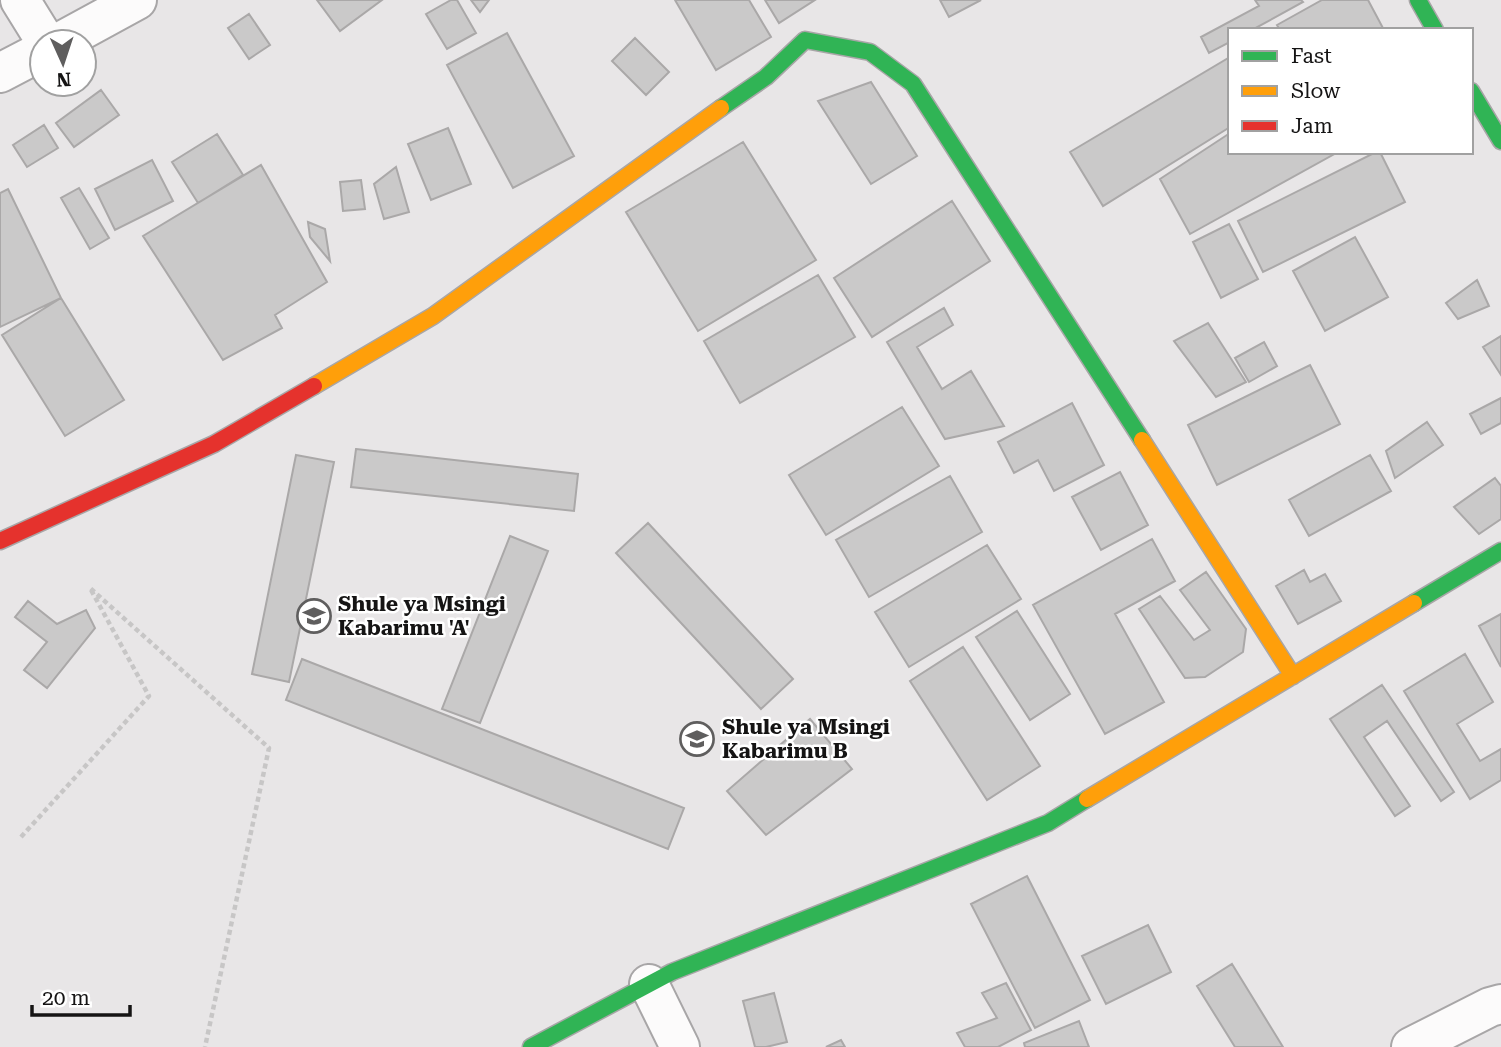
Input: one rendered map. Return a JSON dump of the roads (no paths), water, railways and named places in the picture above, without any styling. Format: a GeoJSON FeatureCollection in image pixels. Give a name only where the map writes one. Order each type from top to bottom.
{"type":"FeatureCollection","features":[{"type":"Feature","properties":{"kind":"main road"},"geometry":{"type":"LineString","coordinates":[[1418,0],[1434,28]]}},
{"type":"Feature","properties":{"kind":"main road"},"geometry":{"type":"LineString","coordinates":[[0,541],[214,444],[433,316],[687,131],[766,77],[805,40],[870,52],[913,84],[1293,676]]}},
{"type":"Feature","properties":{"kind":"main road"},"geometry":{"type":"LineString","coordinates":[[1473,94],[1501,141]]}},
{"type":"Feature","properties":{"kind":"main road"},"geometry":{"type":"LineString","coordinates":[[531,1047],[671,972],[1048,824],[1501,551]]}},
{"type":"Feature","properties":{"kind":"street"},"geometry":{"type":"LineString","coordinates":[[20,0],[37,28]]}},
{"type":"Feature","properties":{"kind":"street"},"geometry":{"type":"LineString","coordinates":[[86,28],[137,0]]}},
{"type":"Feature","properties":{"kind":"street"},"geometry":{"type":"LineString","coordinates":[[0,72],[28,58]]}},
{"type":"Feature","properties":{"kind":"street"},"geometry":{"type":"LineString","coordinates":[[649,984],[680,1047]]}},
{"type":"Feature","properties":{"kind":"street"},"geometry":{"type":"LineString","coordinates":[[1411,1047],[1501,1004]]}},
{"type":"Feature","properties":{"kind":"place","name":"Shule ya Msingi Kabarimu 'A'"},"geometry":{"type":"Point","coordinates":[314,616]}},
{"type":"Feature","properties":{"kind":"place","name":"Shule ya Msingi Kabarimu B"},"geometry":{"type":"Point","coordinates":[697,739]}}]}
